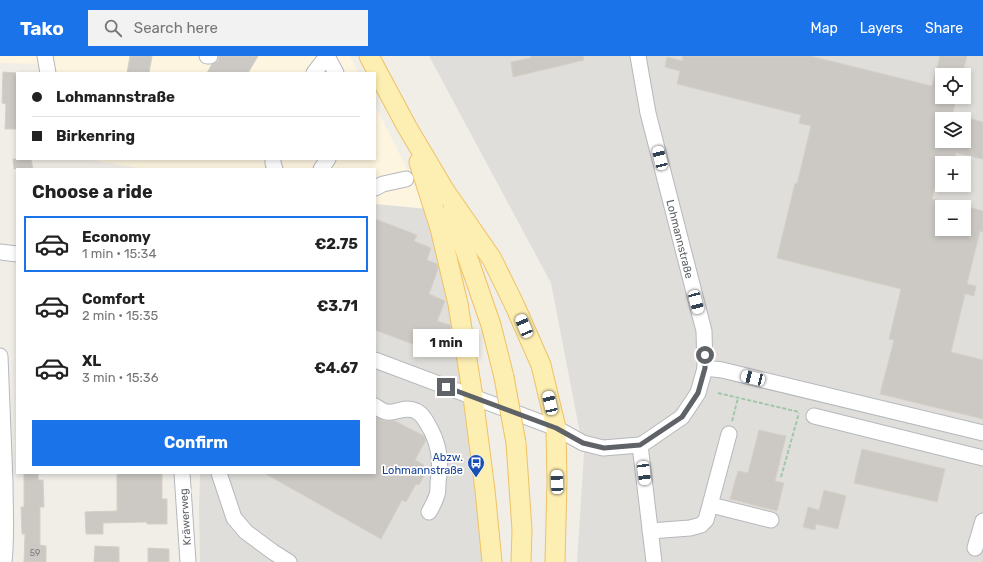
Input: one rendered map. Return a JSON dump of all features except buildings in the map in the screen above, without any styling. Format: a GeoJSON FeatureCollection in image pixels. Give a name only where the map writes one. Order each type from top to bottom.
{"type":"FeatureCollection","features":[{"type":"Feature","properties":{"kind":"main road"},"geometry":{"type":"LineString","coordinates":[[369,56],[407,127],[445,191],[492,259],[541,365],[556,428],[557,482],[555,562]]}},
{"type":"Feature","properties":{"kind":"main road"},"geometry":{"type":"LineString","coordinates":[[407,127],[440,228],[458,304],[473,397],[485,490],[492,562]]}},
{"type":"Feature","properties":{"kind":"main road"},"geometry":{"type":"LineString","coordinates":[[445,191],[491,325],[504,377],[516,443],[522,530],[521,562]]}},
{"type":"Feature","properties":{"kind":"street"},"geometry":{"type":"LineString","coordinates":[[45,56],[48,72]]}},
{"type":"Feature","properties":{"kind":"street"},"geometry":{"type":"LineString","coordinates":[[315,72],[327,56],[335,72]]}},
{"type":"Feature","properties":{"kind":"street","name":"Lohmannstraße"},"geometry":{"type":"LineString","coordinates":[[376,360],[556,428],[583,443],[604,448],[640,445],[682,417],[698,393],[705,368],[704,331],[648,113],[638,56]]}},
{"type":"Feature","properties":{"kind":"street"},"geometry":{"type":"LineString","coordinates":[[376,188],[383,184],[406,179]]}},
{"type":"Feature","properties":{"kind":"street"},"geometry":{"type":"LineString","coordinates":[[0,252],[16,254]]}},
{"type":"Feature","properties":{"kind":"street"},"geometry":{"type":"LineString","coordinates":[[0,356],[3,515],[6,544],[4,562]]}},
{"type":"Feature","properties":{"kind":"street"},"geometry":{"type":"LineString","coordinates":[[705,368],[730,372],[983,434]]}},
{"type":"Feature","properties":{"kind":"street"},"geometry":{"type":"LineString","coordinates":[[376,407],[386,412],[392,412],[400,409],[415,410],[422,415],[436,440],[440,456],[439,475],[437,495],[429,512]]}},
{"type":"Feature","properties":{"kind":"street"},"geometry":{"type":"LineString","coordinates":[[814,416],[983,458]]}},
{"type":"Feature","properties":{"kind":"street"},"geometry":{"type":"LineString","coordinates":[[650,531],[690,528],[701,525],[706,520],[729,434]]}},
{"type":"Feature","properties":{"kind":"street"},"geometry":{"type":"LineString","coordinates":[[640,445],[654,562]]}},
{"type":"Feature","properties":{"kind":"street","name":"Kräwerweg"},"geometry":{"type":"LineString","coordinates":[[182,474],[188,562]]}},
{"type":"Feature","properties":{"kind":"street"},"geometry":{"type":"LineString","coordinates":[[219,474],[234,518],[246,532],[289,562]]}},
{"type":"Feature","properties":{"kind":"street"},"geometry":{"type":"LineString","coordinates":[[711,505],[771,520]]}},
{"type":"Feature","properties":{"kind":"street"},"geometry":{"type":"LineString","coordinates":[[975,548],[983,521]]}},
{"type":"Feature","properties":{"kind":"path"},"geometry":{"type":"LineString","coordinates":[[718,393],[799,412],[781,477]]}},
{"type":"Feature","properties":{"kind":"path"},"geometry":{"type":"LineString","coordinates":[[729,434],[738,398]]}},
{"type":"Feature","properties":{"kind":"shaded area"},"geometry":{"type":"Polygon","coordinates":[[[0,56],[350,56],[358,72],[47,72],[46,64],[0,63],[0,56]]]}},
{"type":"Feature","properties":{"kind":"shaded area"},"geometry":{"type":"Polygon","coordinates":[[[429,56],[983,56],[983,562],[577,562],[584,454],[551,283],[429,56]]]}},
{"type":"Feature","properties":{"kind":"shaded area"},"geometry":{"type":"Polygon","coordinates":[[[376,107],[427,209],[376,204],[376,168],[138,168],[92,160],[376,160],[376,107]]]}},
{"type":"Feature","properties":{"kind":"shaded area"},"geometry":{"type":"Polygon","coordinates":[[[376,204],[427,209],[452,310],[484,562],[200,562],[200,474],[376,474],[376,204]]]}},
{"type":"Feature","properties":{"kind":"place","name":"Abzw. Lohmannstraße"},"geometry":{"type":"Point","coordinates":[476,478]}},
{"type":"Feature","properties":{"kind":"route"},"geometry":{"type":"LineString","coordinates":[[446,387],[556,428],[583,443],[604,448],[640,445],[682,417],[698,393],[705,368],[705,355]]}}]}
